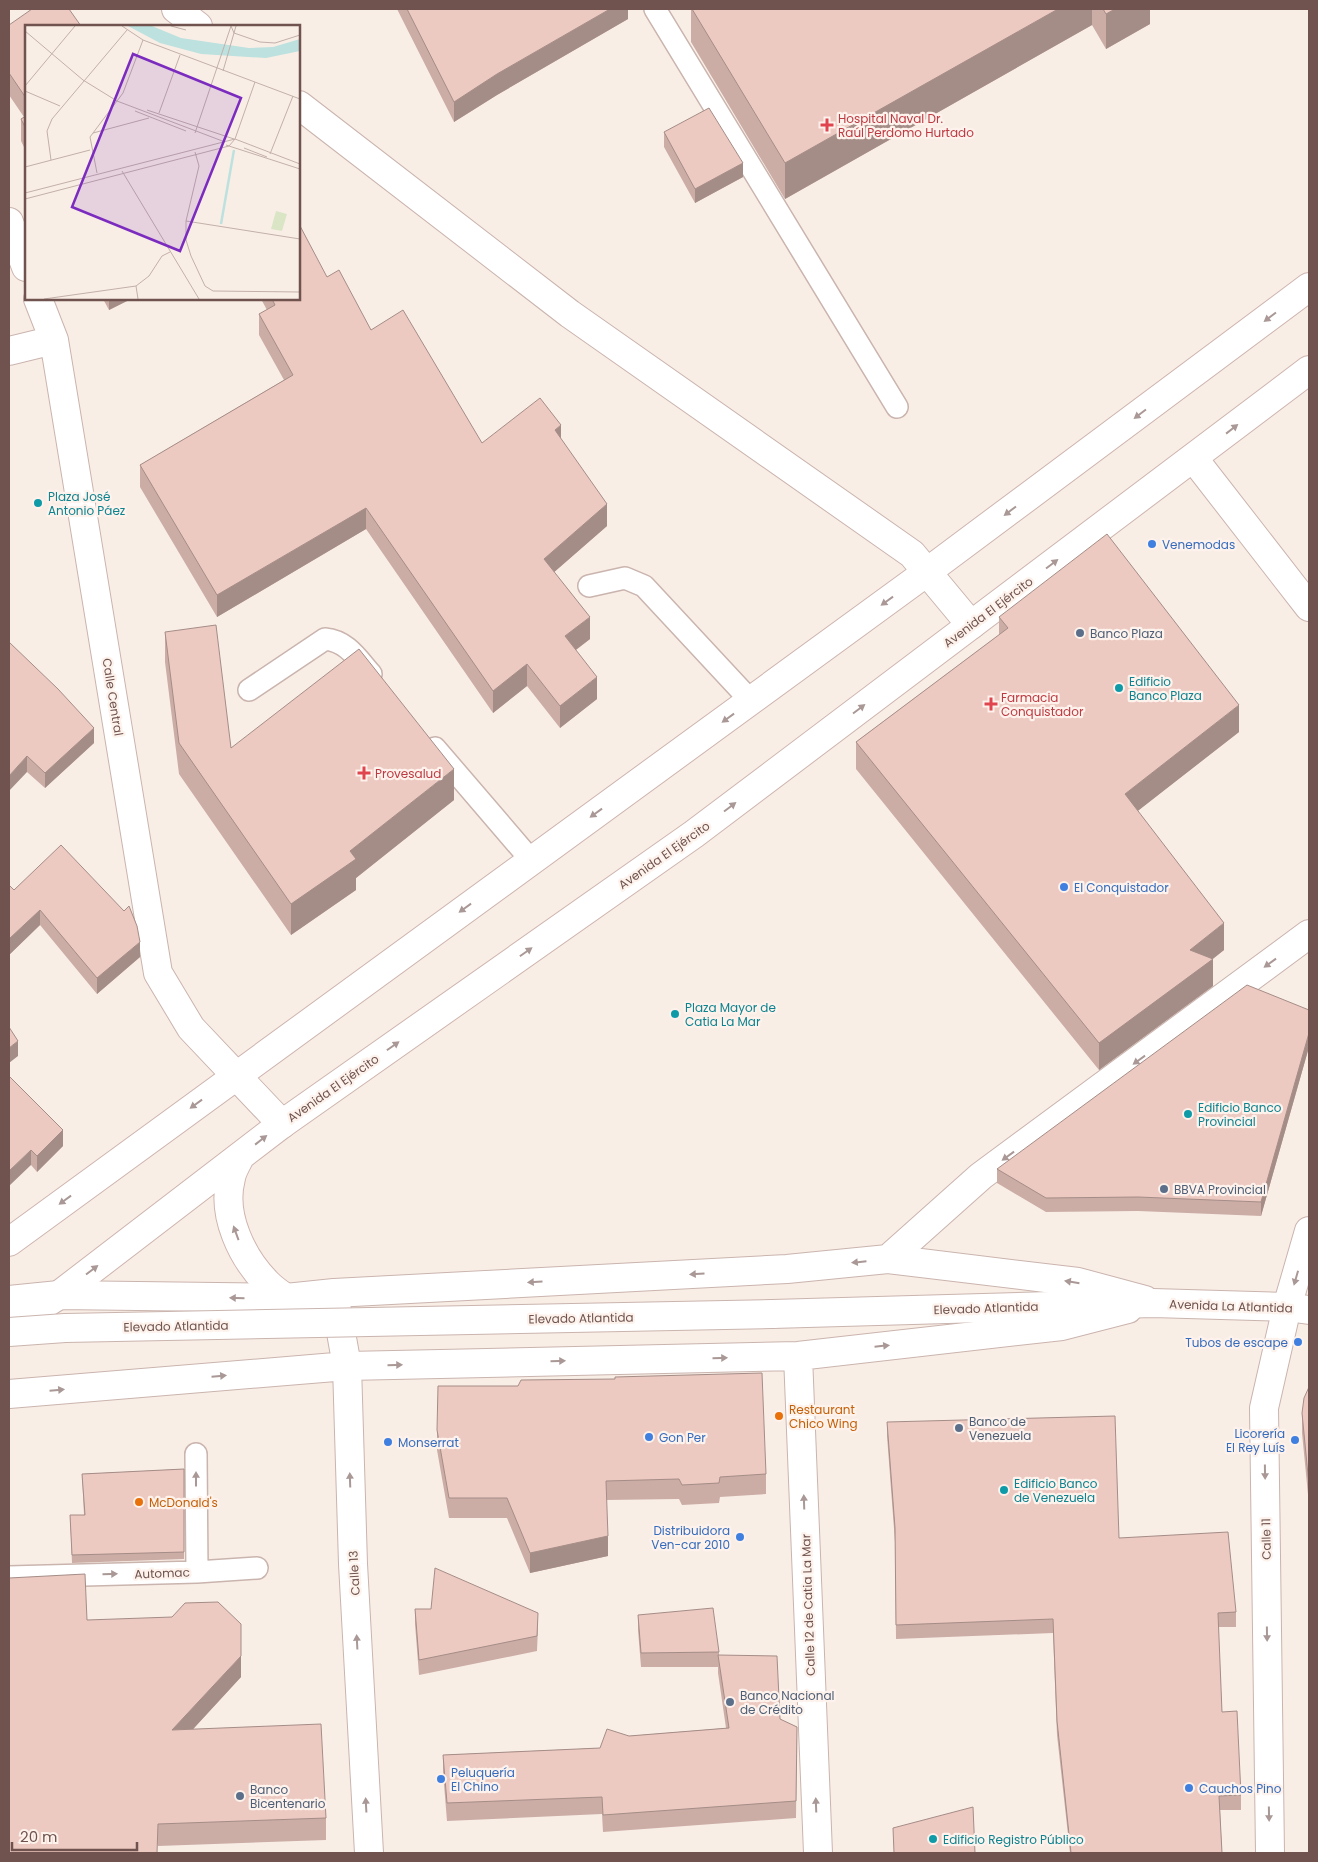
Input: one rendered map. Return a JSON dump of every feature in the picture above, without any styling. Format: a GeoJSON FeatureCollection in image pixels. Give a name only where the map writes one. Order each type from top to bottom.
{"type":"FeatureCollection","features":[{"type":"Feature","properties":{"kind":"street"},"geometry":{"type":"LineString","coordinates":[[176,9],[197,25]]}},
{"type":"Feature","properties":{"kind":"street"},"geometry":{"type":"LineString","coordinates":[[300,106],[570,314],[912,554],[971,625]]}},
{"type":"Feature","properties":{"kind":"street"},"geometry":{"type":"LineString","coordinates":[[9,222],[25,264]]}},
{"type":"Feature","properties":{"kind":"street"},"geometry":{"type":"LineString","coordinates":[[9,1242],[927,572],[1309,287]]}},
{"type":"Feature","properties":{"kind":"street","name":"Calle Central"},"geometry":{"type":"LineString","coordinates":[[38,300],[54,340],[158,973],[191,1028],[282,1124]]}},
{"type":"Feature","properties":{"kind":"street"},"geometry":{"type":"LineString","coordinates":[[9,351],[54,340]]}},
{"type":"Feature","properties":{"kind":"street","name":"Avenida El Ejército"},"geometry":{"type":"LineString","coordinates":[[9,1327],[58,1295],[282,1124],[694,834],[1309,370]]}},
{"type":"Feature","properties":{"kind":"street"},"geometry":{"type":"LineString","coordinates":[[1194,458],[1309,607]]}},
{"type":"Feature","properties":{"kind":"street"},"geometry":{"type":"LineString","coordinates":[[888,1258],[981,1176],[1309,934]]}},
{"type":"Feature","properties":{"kind":"street"},"geometry":{"type":"LineString","coordinates":[[240,1156],[231,1177],[228,1198],[231,1220],[240,1244],[252,1265],[268,1285],[286,1298]]}},
{"type":"Feature","properties":{"kind":"street","name":"Calle 11"},"geometry":{"type":"LineString","coordinates":[[1270,1853],[1264,1408],[1298,1308],[1309,1231]]}},
{"type":"Feature","properties":{"kind":"street"},"geometry":{"type":"LineString","coordinates":[[9,1300],[58,1295],[286,1298],[334,1293],[787,1269],[888,1258],[1078,1282],[1153,1303]]}},
{"type":"Feature","properties":{"kind":"street","name":"Calle 13"},"geometry":{"type":"LineString","coordinates":[[334,1293],[346,1366],[353,1564],[369,1853]]}},
{"type":"Feature","properties":{"kind":"street"},"geometry":{"type":"LineString","coordinates":[[9,1394],[346,1366],[798,1356],[1062,1326],[1153,1303]]}},
{"type":"Feature","properties":{"kind":"street","name":"Avenida La Atlantida"},"geometry":{"type":"LineString","coordinates":[[1153,1303],[1298,1308]]}},
{"type":"Feature","properties":{"kind":"street","name":"Elevado Atlantida"},"geometry":{"type":"LineString","coordinates":[[9,1332],[84,1328],[772,1314],[1153,1303]]}},
{"type":"Feature","properties":{"kind":"street","name":"Calle 12 de Catia La Mar"},"geometry":{"type":"LineString","coordinates":[[798,1356],[818,1853]]}},
{"type":"Feature","properties":{"kind":"lane"},"geometry":{"type":"LineString","coordinates":[[655,9],[896,407]]}},
{"type":"Feature","properties":{"kind":"lane"},"geometry":{"type":"LineString","coordinates":[[589,586],[625,578],[644,586],[751,701]]}},
{"type":"Feature","properties":{"kind":"lane"},"geometry":{"type":"LineString","coordinates":[[249,690],[319,642],[336,640],[346,646],[385,690]]}},
{"type":"Feature","properties":{"kind":"lane"},"geometry":{"type":"LineString","coordinates":[[423,734],[531,860]]}},
{"type":"Feature","properties":{"kind":"lane","name":"Automac"},"geometry":{"type":"LineString","coordinates":[[9,1577],[197,1572],[196,1454]]}},
{"type":"Feature","properties":{"kind":"lane"},"geometry":{"type":"LineString","coordinates":[[197,1572],[257,1568]]}},
{"type":"Feature","properties":{"kind":"building"},"geometry":{"type":"Polygon","coordinates":[[[32,9],[69,9],[80,25],[25,25],[25,97],[9,73],[9,25],[32,9]]]}},
{"type":"Feature","properties":{"kind":"building"},"geometry":{"type":"Polygon","coordinates":[[[407,9],[610,9],[497,74],[454,102],[407,9]]]}},
{"type":"Feature","properties":{"kind":"building","name":"Hospital Naval Dr. Raúl Perdomo Hurtado"},"geometry":{"type":"Polygon","coordinates":[[[692,9],[1058,9],[785,163],[692,9]]]}},
{"type":"Feature","properties":{"kind":"building"},"geometry":{"type":"Polygon","coordinates":[[[1103,9],[1115,9],[1106,14],[1103,9]]]}},
{"type":"Feature","properties":{"kind":"building"},"geometry":{"type":"Polygon","coordinates":[[[709,108],[743,163],[695,189],[664,132],[709,108]]]}},
{"type":"Feature","properties":{"kind":"building"},"geometry":{"type":"Polygon","coordinates":[[[25,117],[25,127],[21,119],[25,117]]]}},
{"type":"Feature","properties":{"kind":"building"},"geometry":{"type":"Polygon","coordinates":[[[300,226],[327,277],[339,270],[371,330],[403,310],[482,443],[540,398],[561,425],[555,430],[607,504],[544,559],[590,617],[565,636],[597,677],[560,706],[527,664],[493,691],[366,508],[217,595],[140,465],[293,375],[259,314],[275,305],[272,300],[300,300],[300,226]]]}},
{"type":"Feature","properties":{"kind":"building"},"geometry":{"type":"Polygon","coordinates":[[[1107,534],[1239,705],[1125,794],[1224,923],[1190,950],[1213,959],[1099,1043],[856,742],[1008,628],[999,617],[1107,534]]]}},
{"type":"Feature","properties":{"kind":"building"},"geometry":{"type":"Polygon","coordinates":[[[216,625],[231,748],[359,649],[454,769],[350,851],[356,859],[291,904],[179,743],[165,632],[216,625]]]}},
{"type":"Feature","properties":{"kind":"building"},"geometry":{"type":"Polygon","coordinates":[[[9,642],[58,689],[94,728],[45,773],[27,756],[9,776],[9,642]]]}},
{"type":"Feature","properties":{"kind":"building"},"geometry":{"type":"Polygon","coordinates":[[[61,845],[124,911],[129,906],[137,926],[140,942],[97,978],[40,910],[9,939],[9,885],[14,890],[61,845]]]}},
{"type":"Feature","properties":{"kind":"building","name":"Edificio Banco Provincial"},"geometry":{"type":"Polygon","coordinates":[[[1247,985],[1309,1010],[1309,1033],[1261,1202],[1138,1197],[1046,1198],[997,1169],[1247,985]]]}},
{"type":"Feature","properties":{"kind":"building"},"geometry":{"type":"Polygon","coordinates":[[[9,1027],[18,1041],[9,1048],[9,1027]]]}},
{"type":"Feature","properties":{"kind":"building"},"geometry":{"type":"Polygon","coordinates":[[[9,1076],[63,1130],[37,1156],[31,1150],[9,1171],[9,1076]]]}},
{"type":"Feature","properties":{"kind":"building"},"geometry":{"type":"Polygon","coordinates":[[[762,1373],[766,1474],[720,1477],[719,1483],[682,1485],[679,1479],[606,1481],[608,1536],[530,1553],[507,1498],[449,1498],[437,1430],[438,1386],[518,1386],[521,1380],[615,1379],[615,1377],[762,1373]]]}},
{"type":"Feature","properties":{"kind":"building"},"geometry":{"type":"Polygon","coordinates":[[[1309,1387],[1309,1485],[1302,1413],[1304,1398],[1309,1387]]]}},
{"type":"Feature","properties":{"kind":"building"},"geometry":{"type":"Polygon","coordinates":[[[1115,1416],[1119,1538],[1228,1532],[1236,1612],[1218,1613],[1222,1712],[1237,1711],[1241,1795],[1219,1796],[1222,1853],[1071,1853],[1057,1721],[1053,1619],[896,1625],[895,1528],[887,1422],[1115,1416]]]}},
{"type":"Feature","properties":{"kind":"building","name":"McDonald's"},"geometry":{"type":"Polygon","coordinates":[[[184,1469],[184,1552],[72,1555],[70,1515],[85,1515],[82,1474],[184,1469]]]}},
{"type":"Feature","properties":{"kind":"building"},"geometry":{"type":"Polygon","coordinates":[[[435,1568],[538,1613],[537,1636],[419,1660],[415,1609],[431,1609],[435,1568]]]}},
{"type":"Feature","properties":{"kind":"building"},"geometry":{"type":"Polygon","coordinates":[[[85,1574],[87,1620],[172,1617],[185,1603],[218,1602],[241,1624],[241,1656],[172,1730],[321,1724],[326,1818],[158,1824],[157,1853],[9,1853],[9,1578],[85,1574]]]}},
{"type":"Feature","properties":{"kind":"building"},"geometry":{"type":"Polygon","coordinates":[[[713,1608],[719,1652],[641,1653],[638,1615],[713,1608]]]}},
{"type":"Feature","properties":{"kind":"building"},"geometry":{"type":"Polygon","coordinates":[[[718,1655],[777,1656],[780,1719],[797,1727],[796,1801],[603,1815],[602,1797],[447,1803],[443,1755],[600,1748],[607,1729],[629,1736],[729,1728],[718,1655]]]}},
{"type":"Feature","properties":{"kind":"building","name":"Edificio Registro Público"},"geometry":{"type":"Polygon","coordinates":[[[973,1807],[975,1853],[894,1853],[893,1828],[973,1807]]]}},
{"type":"Feature","properties":{"kind":"place","name":"Hospital Naval Dr. Raúl Perdomo Hurtado"},"geometry":{"type":"Point","coordinates":[827,125]}},
{"type":"Feature","properties":{"kind":"place","name":"Plaza José Antonio Páez"},"geometry":{"type":"Point","coordinates":[38,503]}},
{"type":"Feature","properties":{"kind":"place","name":"Venemodas"},"geometry":{"type":"Point","coordinates":[1152,544]}},
{"type":"Feature","properties":{"kind":"place","name":"Banco Plaza"},"geometry":{"type":"Point","coordinates":[1080,633]}},
{"type":"Feature","properties":{"kind":"place","name":"Edificio Banco Plaza"},"geometry":{"type":"Point","coordinates":[1119,688]}},
{"type":"Feature","properties":{"kind":"place","name":"Farmacia Conquistador"},"geometry":{"type":"Point","coordinates":[991,704]}},
{"type":"Feature","properties":{"kind":"place","name":"Provesalud"},"geometry":{"type":"Point","coordinates":[364,773]}},
{"type":"Feature","properties":{"kind":"place","name":"El Conquistador"},"geometry":{"type":"Point","coordinates":[1064,887]}},
{"type":"Feature","properties":{"kind":"place","name":"Plaza Mayor de Catia La Mar"},"geometry":{"type":"Point","coordinates":[675,1014]}},
{"type":"Feature","properties":{"kind":"place","name":"Edificio Banco Provincial"},"geometry":{"type":"Point","coordinates":[1188,1114]}},
{"type":"Feature","properties":{"kind":"place","name":"BBVA Provincial"},"geometry":{"type":"Point","coordinates":[1164,1189]}},
{"type":"Feature","properties":{"kind":"place","name":"Tubos de escape"},"geometry":{"type":"Point","coordinates":[1298,1342]}},
{"type":"Feature","properties":{"kind":"place","name":"Restaurant Chico Wing"},"geometry":{"type":"Point","coordinates":[779,1416]}},
{"type":"Feature","properties":{"kind":"place","name":"Banco de Venezuela"},"geometry":{"type":"Point","coordinates":[959,1428]}},
{"type":"Feature","properties":{"kind":"place","name":"Gon Per"},"geometry":{"type":"Point","coordinates":[649,1437]}},
{"type":"Feature","properties":{"kind":"place","name":"Licorería El Rey Luís"},"geometry":{"type":"Point","coordinates":[1295,1440]}},
{"type":"Feature","properties":{"kind":"place","name":"Monserrat"},"geometry":{"type":"Point","coordinates":[388,1442]}},
{"type":"Feature","properties":{"kind":"place","name":"Edificio Banco de Venezuela"},"geometry":{"type":"Point","coordinates":[1004,1490]}},
{"type":"Feature","properties":{"kind":"place","name":"McDonald's"},"geometry":{"type":"Point","coordinates":[139,1502]}},
{"type":"Feature","properties":{"kind":"place","name":"Distribuidora Ven-car 2010"},"geometry":{"type":"Point","coordinates":[740,1537]}},
{"type":"Feature","properties":{"kind":"place","name":"Banco Nacional de Crédito"},"geometry":{"type":"Point","coordinates":[730,1702]}},
{"type":"Feature","properties":{"kind":"place","name":"Peluquería El Chino"},"geometry":{"type":"Point","coordinates":[441,1779]}},
{"type":"Feature","properties":{"kind":"place","name":"Cauchos Pino"},"geometry":{"type":"Point","coordinates":[1189,1788]}},
{"type":"Feature","properties":{"kind":"place","name":"Banco Bicentenario"},"geometry":{"type":"Point","coordinates":[240,1796]}},
{"type":"Feature","properties":{"kind":"place","name":"Edificio Registro Público"},"geometry":{"type":"Point","coordinates":[933,1839]}}]}
